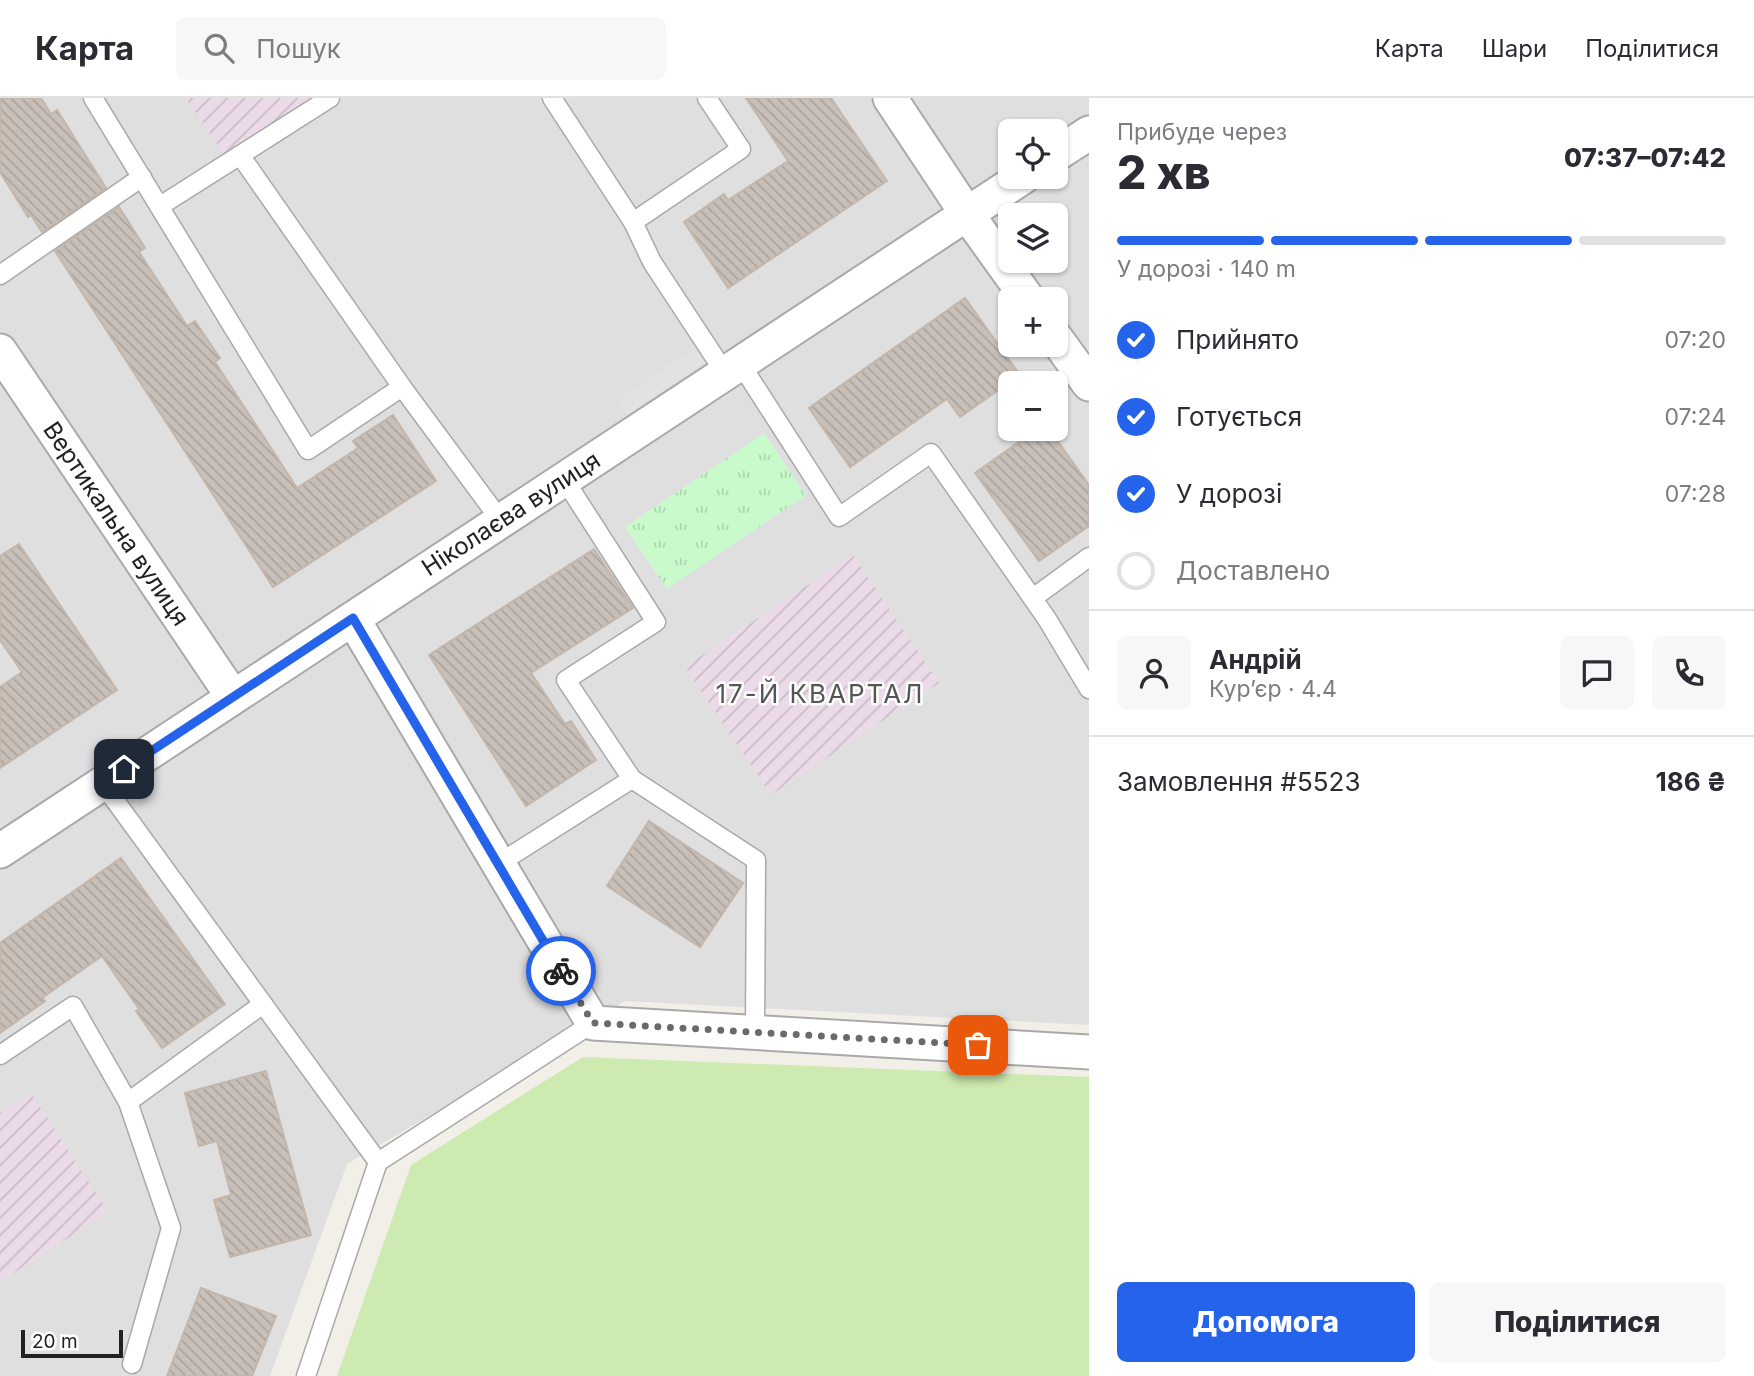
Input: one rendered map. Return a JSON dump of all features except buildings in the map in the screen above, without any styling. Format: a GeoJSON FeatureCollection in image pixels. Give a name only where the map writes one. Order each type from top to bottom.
{"type":"FeatureCollection","features":[{"type":"Feature","properties":{"kind":"street"},"geometry":{"type":"LineString","coordinates":[[890,98],[1019,287]]}},
{"type":"Feature","properties":{"kind":"street"},"geometry":{"type":"LineString","coordinates":[[1068,147],[1089,133]]}},
{"type":"Feature","properties":{"kind":"street","name":"Ніколаєва вулиця"},"geometry":{"type":"LineString","coordinates":[[0,851],[1005,189]]}},
{"type":"Feature","properties":{"kind":"street","name":"Вертикальна вулиця"},"geometry":{"type":"LineString","coordinates":[[0,351],[233,697]]}},
{"type":"Feature","properties":{"kind":"street"},"geometry":{"type":"LineString","coordinates":[[1068,355],[1089,384]]}},
{"type":"Feature","properties":{"kind":"street"},"geometry":{"type":"LineString","coordinates":[[353,618],[593,1023],[1089,1052]]}},
{"type":"Feature","properties":{"kind":"lane"},"geometry":{"type":"LineString","coordinates":[[93,98],[308,450],[402,387]]}},
{"type":"Feature","properties":{"kind":"lane"},"geometry":{"type":"LineString","coordinates":[[160,206],[330,98]]}},
{"type":"Feature","properties":{"kind":"lane"},"geometry":{"type":"LineString","coordinates":[[552,98],[632,222],[652,262],[733,368],[839,517],[931,453],[1033,598],[1089,689]]}},
{"type":"Feature","properties":{"kind":"lane"},"geometry":{"type":"LineString","coordinates":[[632,222],[741,149],[707,98]]}},
{"type":"Feature","properties":{"kind":"lane"},"geometry":{"type":"LineString","coordinates":[[240,155],[402,387],[501,521]]}},
{"type":"Feature","properties":{"kind":"lane"},"geometry":{"type":"LineString","coordinates":[[0,275],[142,177]]}},
{"type":"Feature","properties":{"kind":"lane"},"geometry":{"type":"LineString","coordinates":[[564,479],[656,622],[566,680],[632,779],[757,860],[755,1033]]}},
{"type":"Feature","properties":{"kind":"lane"},"geometry":{"type":"LineString","coordinates":[[1033,598],[1089,556]]}},
{"type":"Feature","properties":{"kind":"lane"},"geometry":{"type":"LineString","coordinates":[[498,864],[632,779]]}},
{"type":"Feature","properties":{"kind":"lane"},"geometry":{"type":"LineString","coordinates":[[103,784],[378,1162]]}},
{"type":"Feature","properties":{"kind":"lane"},"geometry":{"type":"LineString","coordinates":[[128,1102],[263,1004]]}},
{"type":"Feature","properties":{"kind":"lane"},"geometry":{"type":"LineString","coordinates":[[0,1055],[73,1006],[128,1102],[171,1228],[132,1364]]}},
{"type":"Feature","properties":{"kind":"lane"},"geometry":{"type":"LineString","coordinates":[[306,1376],[378,1162],[593,1023]]}},
{"type":"Feature","properties":{"kind":"shaded area"},"geometry":{"type":"Polygon","coordinates":[[[0,98],[1089,98],[1089,1025],[625,1001],[347,1164],[270,1376],[0,1376],[0,98]]]}},
{"type":"Feature","properties":{"kind":"shaded area"},"geometry":{"type":"Polygon","coordinates":[[[186,98],[315,98],[226,157],[186,98]]]}},
{"type":"Feature","properties":{"kind":"shaded area"},"geometry":{"type":"Polygon","coordinates":[[[694,348],[704,362],[627,415],[617,401],[694,348]]]}},
{"type":"Feature","properties":{"kind":"shaded area"},"geometry":{"type":"Polygon","coordinates":[[[853,555],[939,683],[771,795],[685,667],[853,555]]]}},
{"type":"Feature","properties":{"kind":"shaded area"},"geometry":{"type":"Polygon","coordinates":[[[31,1093],[108,1212],[0,1282],[0,1113],[31,1093]]]}},
{"type":"Feature","properties":{"kind":"green space"},"geometry":{"type":"Polygon","coordinates":[[[764,433],[806,495],[667,589],[625,527],[764,433]]]}},
{"type":"Feature","properties":{"kind":"green space"},"geometry":{"type":"Polygon","coordinates":[[[583,1057],[1089,1077],[1089,1376],[337,1376],[411,1165],[583,1057]]]}},
{"type":"Feature","properties":{"kind":"way so far"},"geometry":{"type":"LineString","coordinates":[[561,971],[593,1023],[978,1045]]}},
{"type":"Feature","properties":{"kind":"district","name":"17-Й КВАРТАЛ"},"geometry":{"type":"Point","coordinates":[820,694]}},
{"type":"Feature","properties":{"kind":"route"},"geometry":{"type":"LineString","coordinates":[[124,769],[353,618],[561,971]]}}]}
